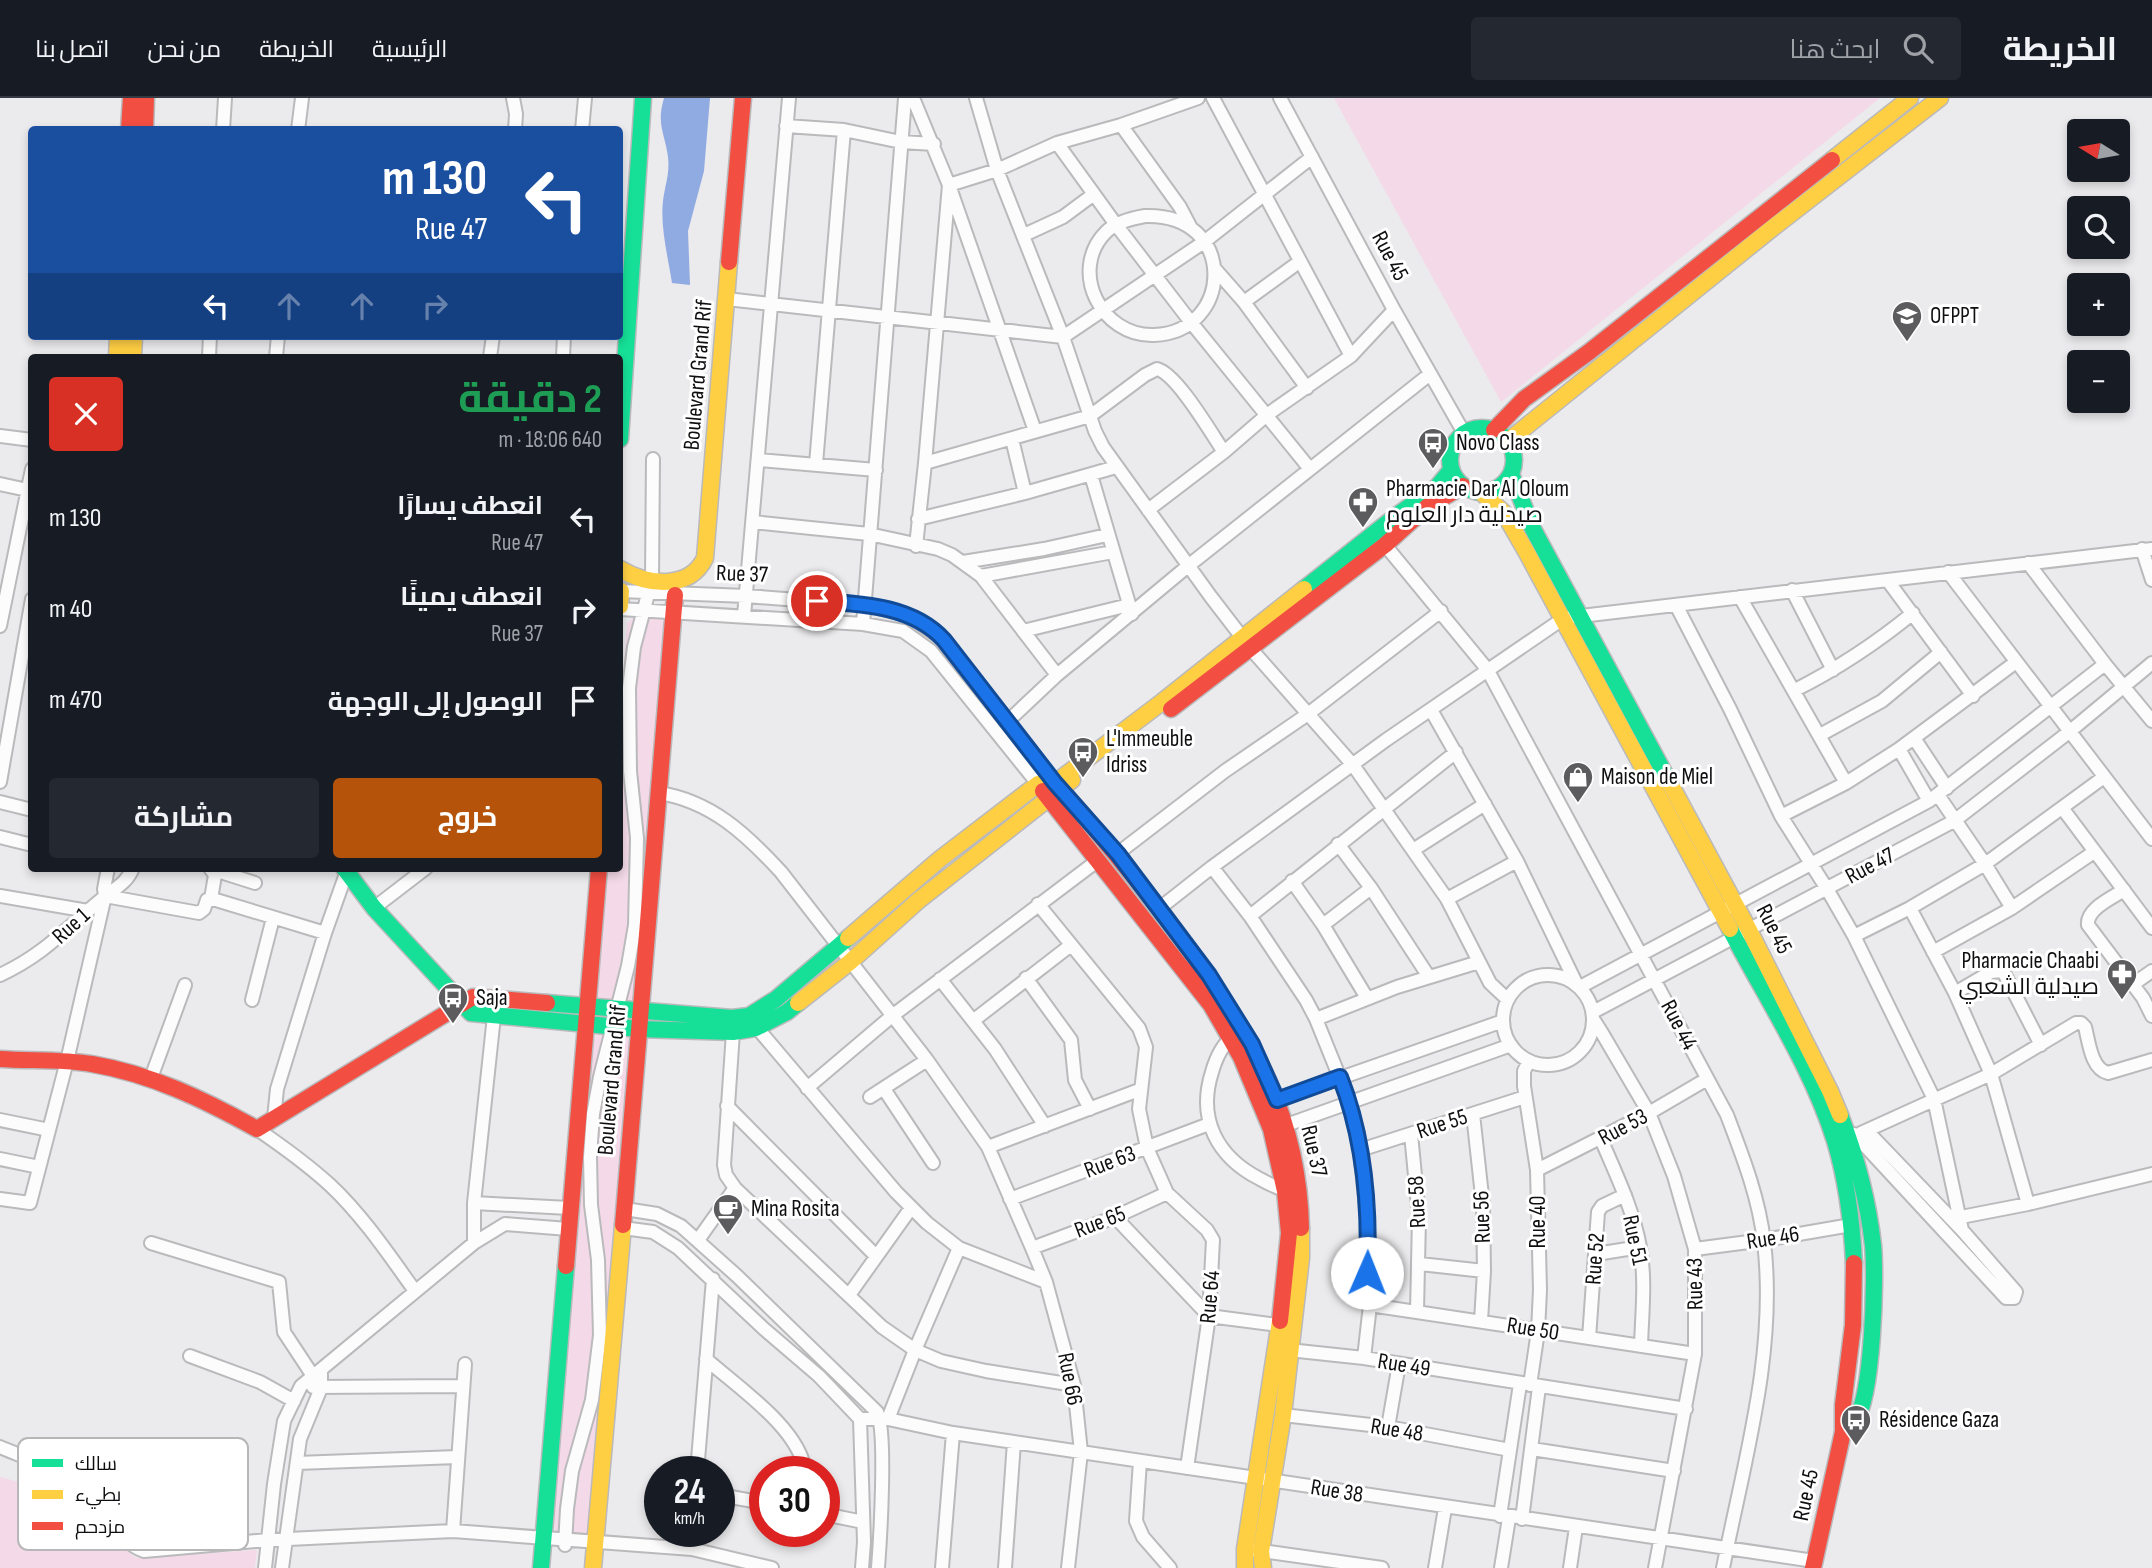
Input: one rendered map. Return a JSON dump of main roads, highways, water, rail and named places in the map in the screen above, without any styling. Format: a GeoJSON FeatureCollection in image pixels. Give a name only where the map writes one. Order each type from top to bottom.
{"type":"FeatureCollection","features":[{"type":"Feature","properties":{"kind":"water"},"geometry":{"type":"Polygon","coordinates":[[[664,98],[710,98],[704,171],[688,231],[690,285],[672,283],[665,242],[662,211],[668,163],[661,122],[664,98]]]}},
{"type":"Feature","properties":{"kind":"place","name":"OFPPT"},"geometry":{"type":"Point","coordinates":[1907,343]}},
{"type":"Feature","properties":{"kind":"place","name":"Novo Class"},"geometry":{"type":"Point","coordinates":[1433,470]}},
{"type":"Feature","properties":{"kind":"place","name":"Pharmacie Dar Al Oloum صيدلية دار العلوم"},"geometry":{"type":"Point","coordinates":[1363,529]}},
{"type":"Feature","properties":{"kind":"place","name":"L'Immeuble Idriss"},"geometry":{"type":"Point","coordinates":[1083,779]}},
{"type":"Feature","properties":{"kind":"place","name":"Maison de Miel"},"geometry":{"type":"Point","coordinates":[1578,804]}},
{"type":"Feature","properties":{"kind":"place","name":"Pharmacie Chaabi صيدلية الشعبي"},"geometry":{"type":"Point","coordinates":[2122,1001]}},
{"type":"Feature","properties":{"kind":"place","name":"Saja"},"geometry":{"type":"Point","coordinates":[453,1025]}},
{"type":"Feature","properties":{"kind":"place","name":"Mina Rosita"},"geometry":{"type":"Point","coordinates":[728,1236]}},
{"type":"Feature","properties":{"kind":"place","name":"Résidence Gaza"},"geometry":{"type":"Point","coordinates":[1856,1447]}}]}
